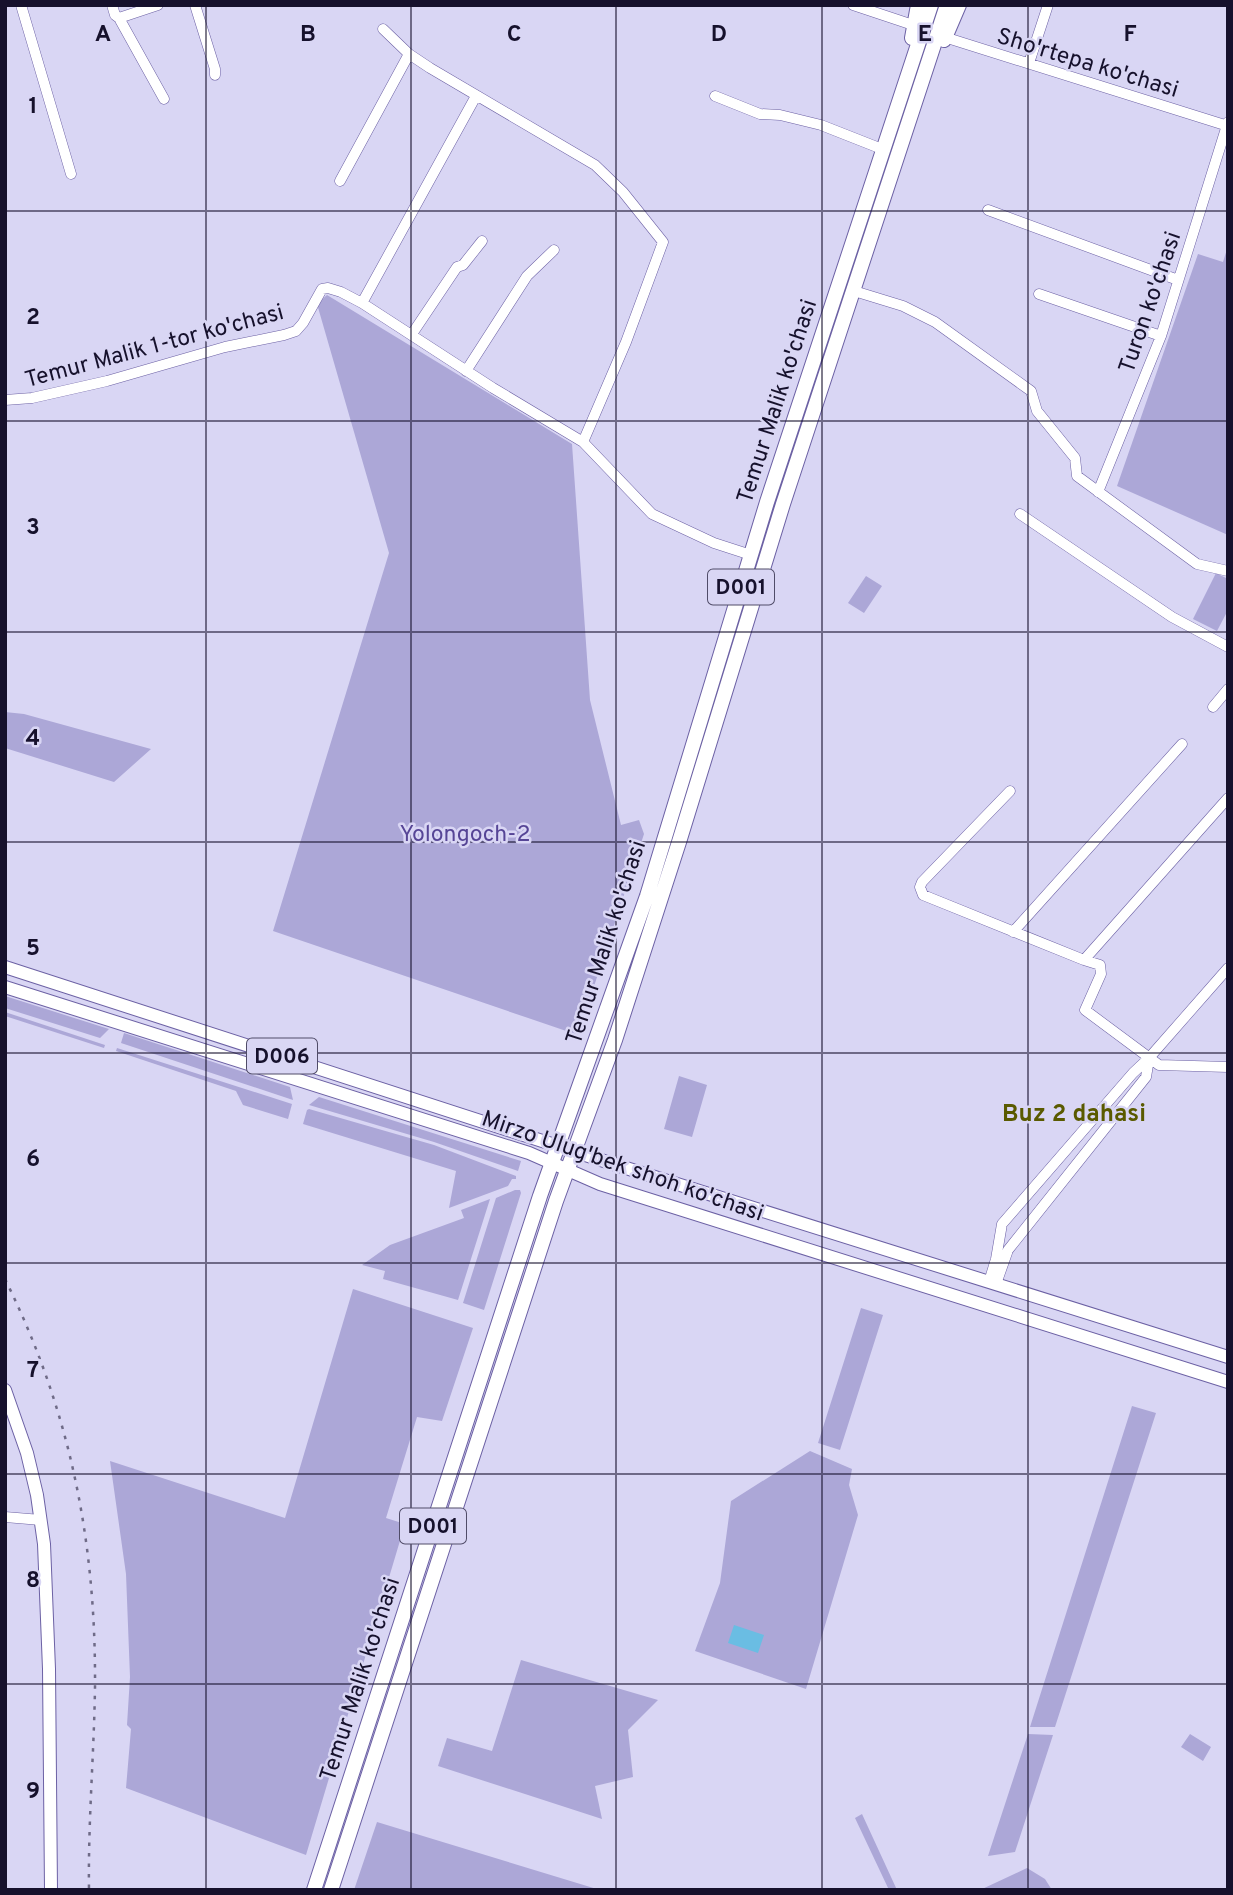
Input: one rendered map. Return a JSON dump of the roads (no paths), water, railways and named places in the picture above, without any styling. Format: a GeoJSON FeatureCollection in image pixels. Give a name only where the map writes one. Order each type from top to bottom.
{"type":"FeatureCollection","features":[{"type":"Feature","properties":{"kind":"highway"},"geometry":{"type":"LineString","coordinates":[[918,5],[919,27]]}},
{"type":"Feature","properties":{"kind":"highway","name":"Temur Malik ko'chasi"},"geometry":{"type":"LineString","coordinates":[[314,1890],[558,1145],[619,981],[647,896],[751,555],[900,96],[919,27],[931,5]]}},
{"type":"Feature","properties":{"kind":"highway","name":"Temur Malik ko'chasi"},"geometry":{"type":"LineString","coordinates":[[331,1890],[568,1170],[615,1040],[783,504],[916,102],[941,36],[947,5]]}},
{"type":"Feature","properties":{"kind":"highway"},"geometry":{"type":"LineString","coordinates":[[941,36],[959,5]]}},
{"type":"Feature","properties":{"kind":"highway"},"geometry":{"type":"LineString","coordinates":[[387,1665],[403,1671]]}},
{"type":"Feature","properties":{"kind":"highway"},"geometry":{"type":"LineString","coordinates":[[362,1742],[378,1748]]}},
{"type":"Feature","properties":{"kind":"main road","name":"Mirzo Ulug'bek shoh ko'chasi"},"geometry":{"type":"LineString","coordinates":[[5,967],[575,1151],[1228,1357]]}},
{"type":"Feature","properties":{"kind":"main road","name":"Mirzo Ulug'bek shoh ko'chasi"},"geometry":{"type":"LineString","coordinates":[[5,987],[529,1153],[611,1187],[1228,1382]]}},
{"type":"Feature","properties":{"kind":"main road"},"geometry":{"type":"LineString","coordinates":[[394,1110],[399,1093]]}},
{"type":"Feature","properties":{"kind":"main road"},"geometry":{"type":"LineString","coordinates":[[787,1242],[794,1220]]}},
{"type":"Feature","properties":{"kind":"main road"},"geometry":{"type":"LineString","coordinates":[[876,1270],[883,1248]]}},
{"type":"Feature","properties":{"kind":"main road"},"geometry":{"type":"LineString","coordinates":[[1099,1341],[1106,1319]]}},
{"type":"Feature","properties":{"kind":"main road"},"geometry":{"type":"LineString","coordinates":[[5,1390],[27,1453],[46,1569],[51,1890]]}},
{"type":"Feature","properties":{"kind":"main road"},"geometry":{"type":"LineString","coordinates":[[5,1400],[23,1454],[39,1520],[45,1669],[44,1890]]}},
{"type":"Feature","properties":{"kind":"street"},"geometry":{"type":"LineString","coordinates":[[21,5],[71,174]]}},
{"type":"Feature","properties":{"kind":"street"},"geometry":{"type":"LineString","coordinates":[[112,5],[115,16],[119,18],[164,99]]}},
{"type":"Feature","properties":{"kind":"street"},"geometry":{"type":"LineString","coordinates":[[119,18],[158,5]]}},
{"type":"Feature","properties":{"kind":"street"},"geometry":{"type":"LineString","coordinates":[[195,5],[215,75]]}},
{"type":"Feature","properties":{"kind":"street"},"geometry":{"type":"LineString","coordinates":[[853,5],[919,27]]}},
{"type":"Feature","properties":{"kind":"street"},"geometry":{"type":"LineString","coordinates":[[1029,62],[1048,5]]}},
{"type":"Feature","properties":{"kind":"street"},"geometry":{"type":"LineString","coordinates":[[383,29],[409,54],[596,165],[623,192],[663,242],[626,342],[583,442]]}},
{"type":"Feature","properties":{"kind":"street","name":"Sho'rtepa ko'chasi"},"geometry":{"type":"LineString","coordinates":[[941,36],[1227,124]]}},
{"type":"Feature","properties":{"kind":"street"},"geometry":{"type":"LineString","coordinates":[[340,181],[409,54]]}},
{"type":"Feature","properties":{"kind":"street"},"geometry":{"type":"LineString","coordinates":[[362,303],[476,96]]}},
{"type":"Feature","properties":{"kind":"street"},"geometry":{"type":"LineString","coordinates":[[715,96],[761,114],[821,125],[882,149]]}},
{"type":"Feature","properties":{"kind":"street","name":"Turon ko'chasi"},"geometry":{"type":"LineString","coordinates":[[1098,492],[1161,336],[1227,124]]}},
{"type":"Feature","properties":{"kind":"street"},"geometry":{"type":"LineString","coordinates":[[988,210],[1178,280]]}},
{"type":"Feature","properties":{"kind":"street"},"geometry":{"type":"LineString","coordinates":[[412,334],[457,267],[463,265],[482,241]]}},
{"type":"Feature","properties":{"kind":"street"},"geometry":{"type":"LineString","coordinates":[[466,371],[527,276],[554,250]]}},
{"type":"Feature","properties":{"kind":"street","name":"Temur Malik 1-tor ko'chasi"},"geometry":{"type":"LineString","coordinates":[[5,400],[32,398],[82,387],[225,347],[296,331],[325,288],[341,292],[362,303],[466,371],[583,442],[652,514],[714,543],[751,555]]}},
{"type":"Feature","properties":{"kind":"street"},"geometry":{"type":"LineString","coordinates":[[853,291],[903,306],[935,321],[1031,391],[1037,411],[1075,458],[1077,476],[1197,564],[1228,571]]}},
{"type":"Feature","properties":{"kind":"street"},"geometry":{"type":"LineString","coordinates":[[1038,293],[1161,336]]}},
{"type":"Feature","properties":{"kind":"street"},"geometry":{"type":"LineString","coordinates":[[1020,514],[1172,617],[1228,647]]}},
{"type":"Feature","properties":{"kind":"street"},"geometry":{"type":"LineString","coordinates":[[1213,708],[1228,689]]}},
{"type":"Feature","properties":{"kind":"street"},"geometry":{"type":"LineString","coordinates":[[1013,932],[1182,744]]}},
{"type":"Feature","properties":{"kind":"street"},"geometry":{"type":"LineString","coordinates":[[1010,791],[922,882],[920,889],[926,897],[1100,965],[1102,970],[1085,1010],[1159,1065],[1228,1067]]}},
{"type":"Feature","properties":{"kind":"street"},"geometry":{"type":"LineString","coordinates":[[1084,961],[1228,798]]}},
{"type":"Feature","properties":{"kind":"street"},"geometry":{"type":"LineString","coordinates":[[993,1283],[1002,1224],[1228,968]]}},
{"type":"Feature","properties":{"kind":"street"},"geometry":{"type":"LineString","coordinates":[[993,1283],[1008,1250],[1146,1077],[1149,1058]]}},
{"type":"Feature","properties":{"kind":"street"},"geometry":{"type":"LineString","coordinates":[[5,1517],[39,1520]]}},
{"type":"Feature","properties":{"kind":"water"},"geometry":{"type":"Polygon","coordinates":[[[734,1625],[764,1635],[758,1653],[728,1643],[734,1625]]]}},
{"type":"Feature","properties":{"kind":"railway"},"geometry":{"type":"LineString","coordinates":[[5,1279],[47,1377],[75,1477],[84,1528],[94,1633],[95,1687],[89,1890]]}},
{"type":"Feature","properties":{"kind":"district","name":"Buz 2 dahasi"},"geometry":{"type":"Point","coordinates":[1074,1113]}},
{"type":"Feature","properties":{"kind":"park label","name":"Yolongoch-2"},"geometry":{"type":"Point","coordinates":[465,833]}}]}
